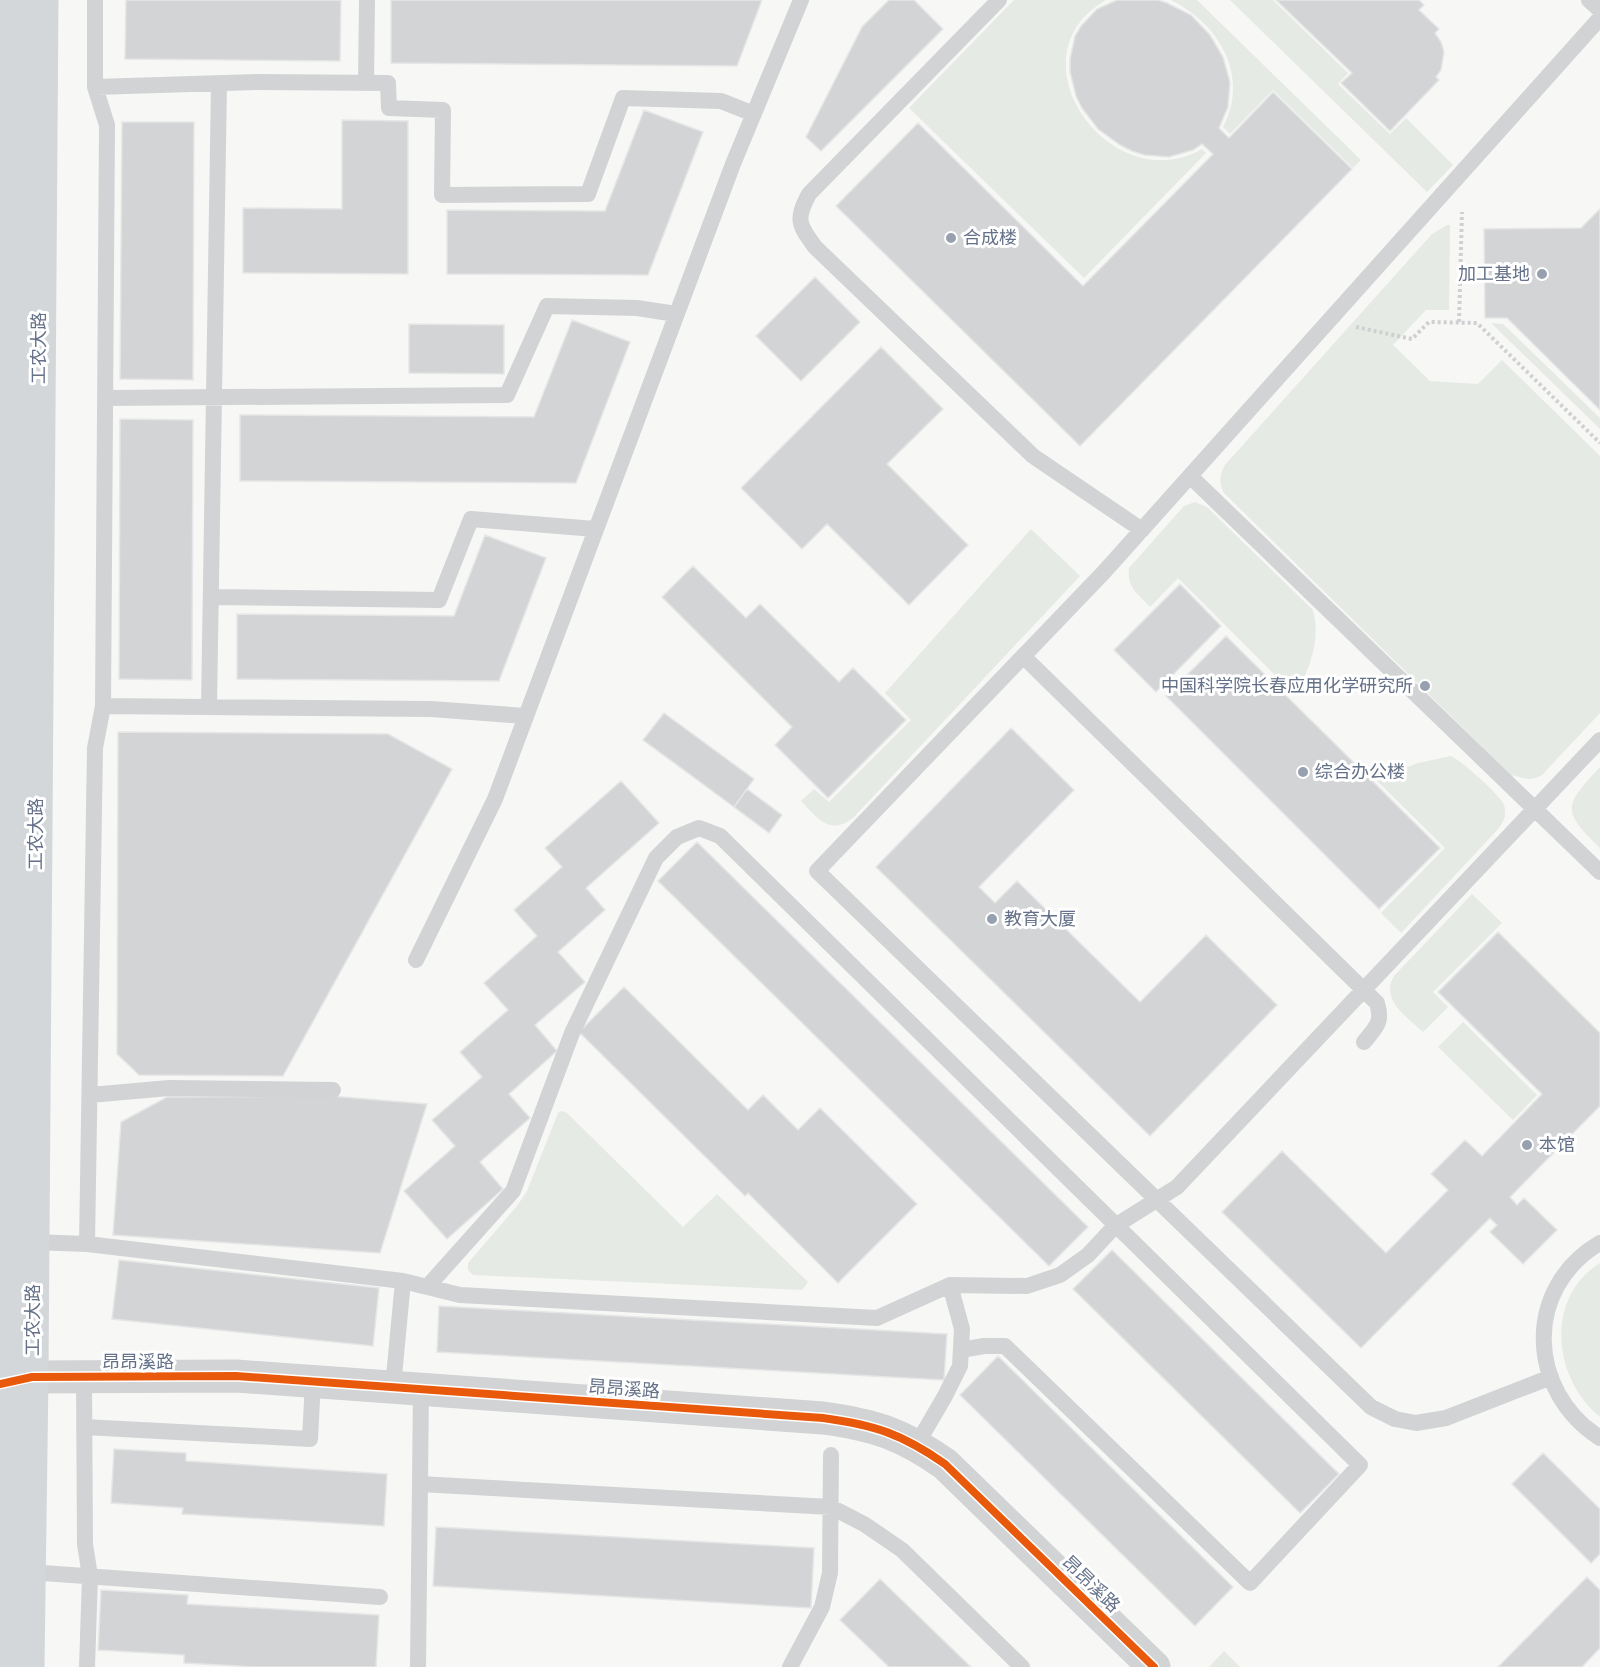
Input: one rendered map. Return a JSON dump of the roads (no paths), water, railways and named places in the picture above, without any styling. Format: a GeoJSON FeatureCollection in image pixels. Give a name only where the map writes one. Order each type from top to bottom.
{"type":"FeatureCollection","features":[{"type":"Feature","properties":{"kind":"main road","name":"工农大路"},"geometry":{"type":"LineString","coordinates":[[2,1667],[12,1381],[16,0]]}},
{"type":"Feature","properties":{"kind":"main road","name":"工农大路"},"geometry":{"type":"LineString","coordinates":[[28,1667],[29,1572],[12,1381],[33,1242],[42,0]]}},
{"type":"Feature","properties":{"kind":"street","name":"昂昂溪路"},"geometry":{"type":"LineString","coordinates":[[12,1381],[84,1377],[236,1376],[856,1422],[917,1444],[945,1464],[1155,1667]]}},
{"type":"Feature","properties":{"kind":"lane"},"geometry":{"type":"LineString","coordinates":[[87,1244],[95,747],[103,706],[107,125],[95,87],[95,0]]}},
{"type":"Feature","properties":{"kind":"lane"},"geometry":{"type":"LineString","coordinates":[[366,83],[367,0]]}},
{"type":"Feature","properties":{"kind":"lane"},"geometry":{"type":"LineString","coordinates":[[416,960],[495,799],[676,314],[801,0]]}},
{"type":"Feature","properties":{"kind":"lane"},"geometry":{"type":"LineString","coordinates":[[999,0],[809,194],[800,211],[802,229],[816,247],[1033,456],[1142,530]]}},
{"type":"Feature","properties":{"kind":"lane"},"geometry":{"type":"LineString","coordinates":[[1589,0],[1600,10]]}},
{"type":"Feature","properties":{"kind":"lane"},"geometry":{"type":"LineString","coordinates":[[1551,1377],[1446,1418],[1416,1423],[1395,1419],[1371,1407],[817,871],[1142,530],[1600,18]]}},
{"type":"Feature","properties":{"kind":"lane"},"geometry":{"type":"LineString","coordinates":[[95,87],[219,83],[388,83],[389,108],[443,110],[442,195],[588,194],[623,98],[721,102],[754,114]]}},
{"type":"Feature","properties":{"kind":"lane"},"geometry":{"type":"LineString","coordinates":[[209,707],[219,83]]}},
{"type":"Feature","properties":{"kind":"lane"},"geometry":{"type":"LineString","coordinates":[[105,398],[507,395],[547,306],[637,308],[676,314]]}},
{"type":"Feature","properties":{"kind":"lane"},"geometry":{"type":"LineString","coordinates":[[1190,476],[1600,872]]}},
{"type":"Feature","properties":{"kind":"lane"},"geometry":{"type":"LineString","coordinates":[[211,597],[439,600],[471,519],[596,529]]}},
{"type":"Feature","properties":{"kind":"lane"},"geometry":{"type":"LineString","coordinates":[[1023,656],[1377,1003],[1381,1017],[1364,1042]]}},
{"type":"Feature","properties":{"kind":"lane"},"geometry":{"type":"LineString","coordinates":[[103,706],[431,709],[525,716]]}},
{"type":"Feature","properties":{"kind":"lane"},"geometry":{"type":"LineString","coordinates":[[33,1242],[87,1244],[403,1281],[460,1295],[877,1318],[950,1285],[1027,1286],[1060,1275],[1088,1255],[1115,1226],[1177,1187],[1600,740]]}},
{"type":"Feature","properties":{"kind":"lane"},"geometry":{"type":"LineString","coordinates":[[428,1286],[513,1191],[572,1033],[656,858],[677,837],[699,828],[720,836],[1360,1465],[1250,1583],[1005,1346],[984,1346],[961,1350]]}},
{"type":"Feature","properties":{"kind":"lane"},"geometry":{"type":"LineString","coordinates":[[90,1095],[169,1088],[333,1090]]}},
{"type":"Feature","properties":{"kind":"lane"},"geometry":{"type":"LineString","coordinates":[[1600,1243],[1574,1262],[1554,1290],[1548,1307],[1544,1342],[1551,1377],[1569,1408],[1600,1438]]}},
{"type":"Feature","properties":{"kind":"lane"},"geometry":{"type":"LineString","coordinates":[[403,1281],[407,1388],[420,1484],[418,1667]]}},
{"type":"Feature","properties":{"kind":"lane"},"geometry":{"type":"LineString","coordinates":[[917,1444],[960,1366],[962,1329],[950,1285]]}},
{"type":"Feature","properties":{"kind":"lane"},"geometry":{"type":"LineString","coordinates":[[84,1377],[85,1544],[90,1576],[87,1667]]}},
{"type":"Feature","properties":{"kind":"lane"},"geometry":{"type":"LineString","coordinates":[[84,1427],[310,1439],[313,1382]]}},
{"type":"Feature","properties":{"kind":"lane"},"geometry":{"type":"LineString","coordinates":[[790,1667],[822,1606],[830,1573],[831,1455]]}},
{"type":"Feature","properties":{"kind":"lane"},"geometry":{"type":"LineString","coordinates":[[420,1484],[831,1507],[864,1524],[902,1550],[1022,1667]]}},
{"type":"Feature","properties":{"kind":"lane"},"geometry":{"type":"LineString","coordinates":[[29,1572],[380,1597]]}},
{"type":"Feature","properties":{"kind":"place","name":"合成楼"},"geometry":{"type":"Point","coordinates":[951,238]}},
{"type":"Feature","properties":{"kind":"place","name":"加工基地"},"geometry":{"type":"Point","coordinates":[1542,274]}},
{"type":"Feature","properties":{"kind":"place","name":"中国科学院长春应用化学研究所"},"geometry":{"type":"Point","coordinates":[1425,686]}},
{"type":"Feature","properties":{"kind":"place","name":"综合办公楼"},"geometry":{"type":"Point","coordinates":[1303,772]}},
{"type":"Feature","properties":{"kind":"place","name":"教育大厦"},"geometry":{"type":"Point","coordinates":[992,919]}},
{"type":"Feature","properties":{"kind":"place","name":"本馆"},"geometry":{"type":"Point","coordinates":[1527,1145]}}]}
